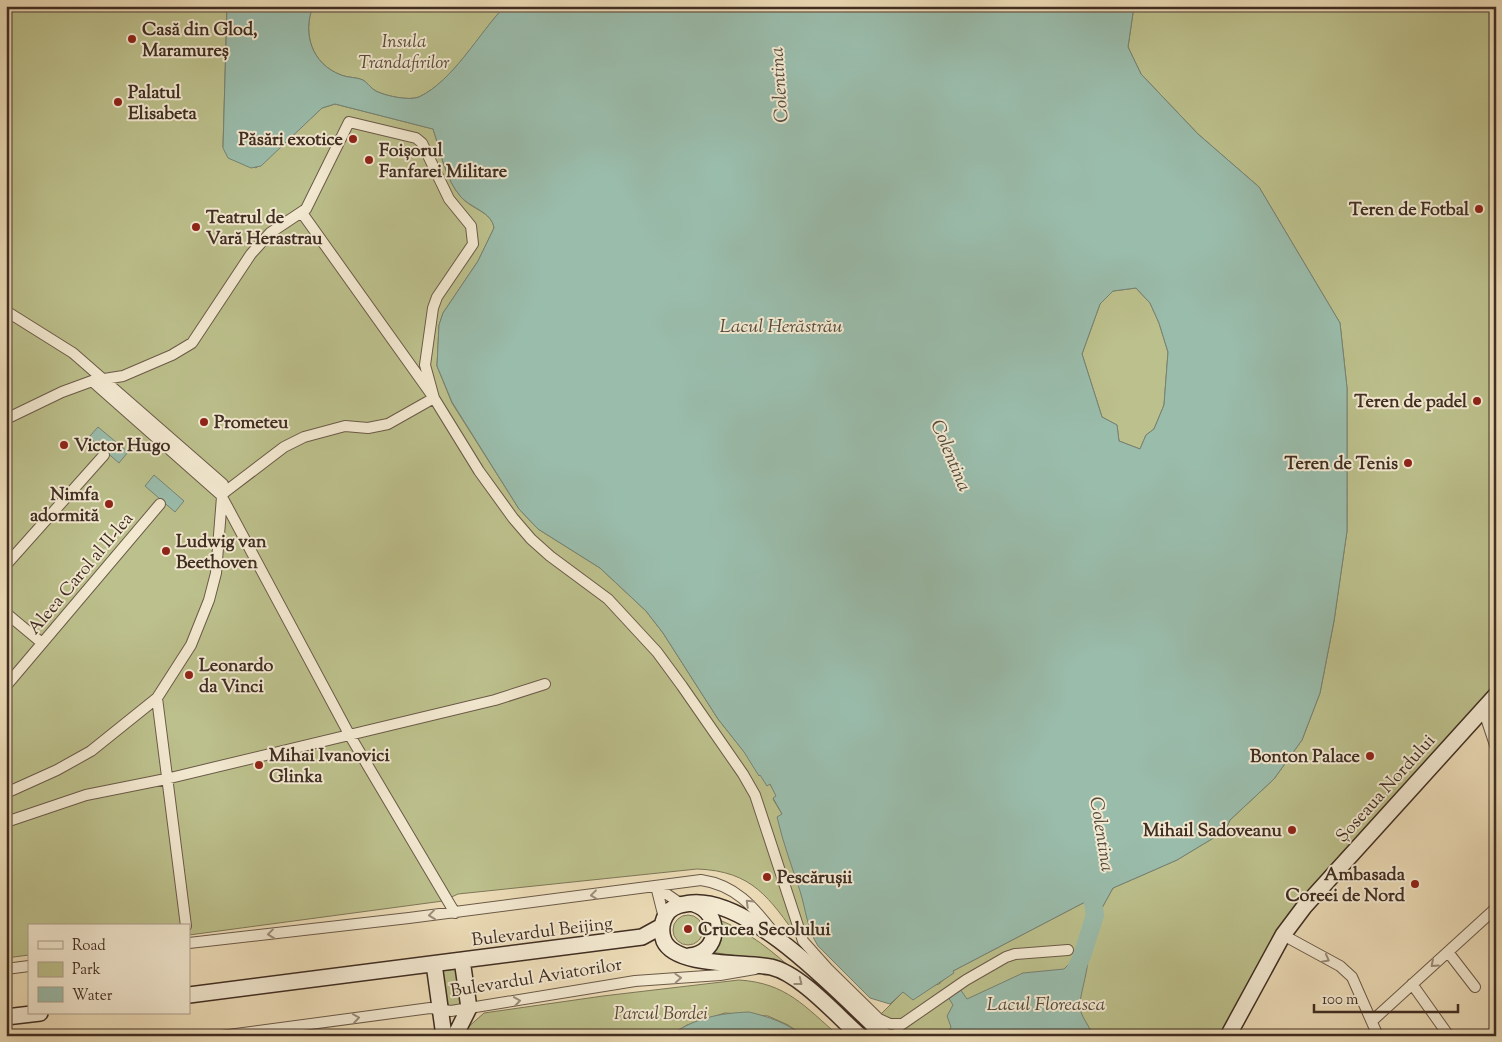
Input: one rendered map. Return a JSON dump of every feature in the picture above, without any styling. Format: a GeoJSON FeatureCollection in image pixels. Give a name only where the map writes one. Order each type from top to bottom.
{"type":"FeatureCollection","features":[{"type":"Feature","properties":{"kind":"main road","name":"Șoseaua Nordului"},"geometry":{"type":"LineString","coordinates":[[1228,1036],[1283,935],[1328,878],[1496,695]]}},
{"type":"Feature","properties":{"kind":"main road"},"geometry":{"type":"LineString","coordinates":[[686,904],[702,902],[724,907],[780,940],[886,1036]]}},
{"type":"Feature","properties":{"kind":"main road","name":"Bulevardul Beijing"},"geometry":{"type":"LineString","coordinates":[[642,937],[663,922],[672,909],[686,904]]}},
{"type":"Feature","properties":{"kind":"main road"},"geometry":{"type":"LineString","coordinates":[[685,956],[695,956],[705,951],[711,943],[714,933],[714,922],[708,913],[700,906],[686,904]]}},
{"type":"Feature","properties":{"kind":"main road"},"geometry":{"type":"LineString","coordinates":[[663,922],[665,943]]}},
{"type":"Feature","properties":{"kind":"main road","name":"Bulevardul Beijing"},"geometry":{"type":"LineString","coordinates":[[440,964],[642,937],[665,943],[670,949],[685,956],[768,967],[790,976],[860,1036]]}},
{"type":"Feature","properties":{"kind":"main road"},"geometry":{"type":"LineString","coordinates":[[455,1036],[469,1008],[462,960]]}},
{"type":"Feature","properties":{"kind":"main road"},"geometry":{"type":"LineString","coordinates":[[440,964],[441,1010],[444,1036]]}},
{"type":"Feature","properties":{"kind":"main road","name":"Bulevardul Aviatorilor"},"geometry":{"type":"LineString","coordinates":[[190,995],[440,964]]}},
{"type":"Feature","properties":{"kind":"main road"},"geometry":{"type":"LineString","coordinates":[[6,1017],[32,1014]]}},
{"type":"Feature","properties":{"kind":"street"},"geometry":{"type":"LineString","coordinates":[[6,419],[62,392],[92,381],[123,376],[172,355],[192,343],[251,254],[270,233],[302,213],[309,206],[349,122],[416,138],[422,142],[448,199],[468,222],[474,237],[473,244],[437,297],[433,308],[424,365],[434,398]]}},
{"type":"Feature","properties":{"kind":"street"},"geometry":{"type":"LineString","coordinates":[[302,213],[434,398],[479,471],[513,518],[531,539],[608,599],[631,623],[657,652],[743,774],[760,807],[803,941],[828,969],[879,1019],[890,1024],[902,1024]]}},
{"type":"Feature","properties":{"kind":"street"},"geometry":{"type":"LineString","coordinates":[[6,311],[73,353],[223,484],[216,573],[207,606],[191,645],[157,698],[91,751],[57,770],[6,793]]}},
{"type":"Feature","properties":{"kind":"street"},"geometry":{"type":"LineString","coordinates":[[92,381],[221,495],[349,734],[456,912]]}},
{"type":"Feature","properties":{"kind":"street"},"geometry":{"type":"LineString","coordinates":[[221,495],[284,447],[304,437],[345,426],[368,428],[388,424],[434,398]]}},
{"type":"Feature","properties":{"kind":"street"},"geometry":{"type":"LineString","coordinates":[[6,565],[104,455]]}},
{"type":"Feature","properties":{"kind":"street","name":"Aleea Carol al II-lea"},"geometry":{"type":"LineString","coordinates":[[6,686],[160,504]]}},
{"type":"Feature","properties":{"kind":"street"},"geometry":{"type":"LineString","coordinates":[[6,613],[42,643]]}},
{"type":"Feature","properties":{"kind":"street"},"geometry":{"type":"LineString","coordinates":[[6,822],[70,799],[166,779],[495,700],[545,684]]}},
{"type":"Feature","properties":{"kind":"street"},"geometry":{"type":"LineString","coordinates":[[157,698],[186,924]]}},
{"type":"Feature","properties":{"kind":"street"},"geometry":{"type":"LineString","coordinates":[[1483,708],[1496,748]]}},
{"type":"Feature","properties":{"kind":"street"},"geometry":{"type":"LineString","coordinates":[[190,943],[456,912],[701,880],[725,886],[751,904],[780,940]]}},
{"type":"Feature","properties":{"kind":"street"},"geometry":{"type":"LineString","coordinates":[[656,886],[686,904]]}},
{"type":"Feature","properties":{"kind":"street"},"geometry":{"type":"LineString","coordinates":[[656,886],[663,922]]}},
{"type":"Feature","properties":{"kind":"street"},"geometry":{"type":"LineString","coordinates":[[1372,1020],[1496,908]]}},
{"type":"Feature","properties":{"kind":"street"},"geometry":{"type":"LineString","coordinates":[[1283,935],[1346,971],[1357,987],[1378,1036]]}},
{"type":"Feature","properties":{"kind":"street"},"geometry":{"type":"LineString","coordinates":[[886,1036],[958,986],[1006,957],[1033,952],[1068,950]]}},
{"type":"Feature","properties":{"kind":"street"},"geometry":{"type":"LineString","coordinates":[[1448,952],[1474,986]]}},
{"type":"Feature","properties":{"kind":"street"},"geometry":{"type":"LineString","coordinates":[[6,969],[28,966]]}},
{"type":"Feature","properties":{"kind":"street","name":"Bulevardul Aviatorilor"},"geometry":{"type":"LineString","coordinates":[[221,1036],[430,1008],[441,1010],[469,1008],[635,981],[720,976],[768,967]]}},
{"type":"Feature","properties":{"kind":"street"},"geometry":{"type":"LineString","coordinates":[[1412,984],[1449,1036]]}},
{"type":"Feature","properties":{"kind":"green space"},"geometry":{"type":"Polygon","coordinates":[[[6,6],[227,6],[223,147],[256,168],[322,108],[335,104],[433,129],[447,174],[456,190],[465,201],[489,218],[494,228],[478,261],[443,313],[439,325],[437,366],[452,403],[519,509],[538,529],[600,568],[646,611],[663,633],[718,719],[770,784],[777,796],[773,799],[782,814],[812,936],[799,939],[768,899],[746,881],[716,871],[697,869],[458,894],[443,901],[190,935],[190,924],[28,924],[28,955],[6,958],[6,6]]]}},
{"type":"Feature","properties":{"kind":"green space","name":"Insula Trandafirilor"},"geometry":{"type":"Polygon","coordinates":[[[313,6],[505,6],[443,80],[419,97],[404,98],[378,92],[363,80],[341,75],[323,64],[316,56],[309,37],[310,17],[313,6]]]}},
{"type":"Feature","properties":{"kind":"green space"},"geometry":{"type":"Polygon","coordinates":[[[1134,6],[1496,6],[1496,686],[1326,870],[1291,915],[1222,1036],[900,1036],[879,1016],[903,992],[939,984],[953,971],[1085,902],[1091,905],[1092,914],[1098,915],[1113,888],[1177,860],[1225,831],[1230,820],[1274,779],[1302,740],[1320,693],[1334,621],[1347,531],[1347,388],[1340,323],[1259,187],[1198,134],[1141,74],[1128,47],[1134,6]]]}},
{"type":"Feature","properties":{"kind":"green space"},"geometry":{"type":"Polygon","coordinates":[[[1136,288],[1150,303],[1159,323],[1168,352],[1164,405],[1154,429],[1146,435],[1140,449],[1119,441],[1117,425],[1102,417],[1082,354],[1100,304],[1113,291],[1136,288]]]}},
{"type":"Feature","properties":{"kind":"green space"},"geometry":{"type":"Polygon","coordinates":[[[688,915],[698,920],[703,930],[698,940],[688,945],[678,940],[673,930],[678,920],[688,915]]]}},
{"type":"Feature","properties":{"kind":"green space"},"geometry":{"type":"Polygon","coordinates":[[[717,919],[750,936],[798,974],[753,958],[710,952],[717,919]]]}},
{"type":"Feature","properties":{"kind":"green space"},"geometry":{"type":"Polygon","coordinates":[[[455,969],[458,973],[462,1003],[459,1006],[447,1006],[442,971],[455,969]]]}},
{"type":"Feature","properties":{"kind":"green space","name":"Parcul Bordei"},"geometry":{"type":"Polygon","coordinates":[[[739,980],[756,982],[783,991],[805,1006],[839,1036],[804,1036],[788,1025],[768,1016],[725,1013],[687,1025],[670,1036],[464,1036],[466,1029],[484,1013],[603,996],[739,980]]]}},
{"type":"Feature","properties":{"kind":"water","name":"Lacul Herăstrău"},"geometry":{"type":"Polygon","coordinates":[[[227,6],[313,6],[310,17],[309,37],[316,56],[323,64],[341,75],[363,80],[378,92],[404,98],[415,98],[431,90],[443,80],[505,6],[1134,6],[1128,47],[1141,74],[1198,134],[1259,187],[1340,323],[1347,388],[1347,531],[1334,621],[1320,693],[1302,740],[1274,779],[1230,820],[1225,831],[1177,860],[1113,888],[1098,915],[1092,914],[1091,905],[1085,902],[953,971],[954,973],[913,1000],[903,992],[890,1004],[870,998],[814,940],[779,827],[777,817],[782,814],[773,798],[776,796],[770,784],[767,786],[759,776],[744,752],[718,719],[663,633],[646,611],[600,568],[538,529],[519,509],[452,402],[437,366],[439,325],[443,313],[478,261],[494,228],[489,218],[465,201],[451,182],[433,129],[335,104],[322,108],[261,166],[251,168],[228,158],[223,148],[227,6]],[[1136,288],[1113,291],[1100,304],[1082,354],[1102,417],[1117,425],[1119,441],[1140,449],[1146,435],[1154,429],[1164,405],[1168,352],[1159,323],[1150,303],[1136,288]]]}},
{"type":"Feature","properties":{"kind":"water"},"geometry":{"type":"Polygon","coordinates":[[[98,427],[128,452],[119,463],[89,437],[98,427]]]}},
{"type":"Feature","properties":{"kind":"water"},"geometry":{"type":"Polygon","coordinates":[[[154,475],[184,501],[175,512],[145,486],[154,475]]]}},
{"type":"Feature","properties":{"kind":"water","name":"Lacul Floreasca"},"geometry":{"type":"Polygon","coordinates":[[[1078,955],[1088,958],[1080,1000],[1080,1010],[1093,1036],[946,1036],[951,1027],[947,1016],[953,1005],[948,997],[960,989],[967,999],[1023,973],[1064,969],[1078,955]]]}},
{"type":"Feature","properties":{"kind":"water"},"geometry":{"type":"Polygon","coordinates":[[[749,1012],[778,1021],[804,1036],[670,1036],[698,1021],[728,1014],[749,1012]]]}},
{"type":"Feature","properties":{"kind":"waterway"},"geometry":{"type":"LineString","coordinates":[[1072,977],[1082,956],[1095,915],[1091,892]]}},
{"type":"Feature","properties":{"kind":"place","name":"Casă din Glod, Maramureș"},"geometry":{"type":"Point","coordinates":[132,39]}},
{"type":"Feature","properties":{"kind":"place","name":"Palatul Elisabeta"},"geometry":{"type":"Point","coordinates":[118,102]}},
{"type":"Feature","properties":{"kind":"place","name":"Păsări exotice"},"geometry":{"type":"Point","coordinates":[353,139]}},
{"type":"Feature","properties":{"kind":"place","name":"Foișorul Fanfarei Militare"},"geometry":{"type":"Point","coordinates":[369,160]}},
{"type":"Feature","properties":{"kind":"place","name":"Teren de Fotbal"},"geometry":{"type":"Point","coordinates":[1479,209]}},
{"type":"Feature","properties":{"kind":"place","name":"Teatrul de Vară Herastrau"},"geometry":{"type":"Point","coordinates":[196,227]}},
{"type":"Feature","properties":{"kind":"place","name":"Teren de padel"},"geometry":{"type":"Point","coordinates":[1477,401]}},
{"type":"Feature","properties":{"kind":"place","name":"Prometeu"},"geometry":{"type":"Point","coordinates":[204,422]}},
{"type":"Feature","properties":{"kind":"place","name":"Victor Hugo"},"geometry":{"type":"Point","coordinates":[64,445]}},
{"type":"Feature","properties":{"kind":"place","name":"Teren de Tenis"},"geometry":{"type":"Point","coordinates":[1408,463]}},
{"type":"Feature","properties":{"kind":"place","name":"Nimfa adormită"},"geometry":{"type":"Point","coordinates":[109,504]}},
{"type":"Feature","properties":{"kind":"place","name":"Ludwig van Beethoven"},"geometry":{"type":"Point","coordinates":[166,551]}},
{"type":"Feature","properties":{"kind":"place","name":"Leonardo da Vinci"},"geometry":{"type":"Point","coordinates":[189,675]}},
{"type":"Feature","properties":{"kind":"place","name":"Bonton Palace"},"geometry":{"type":"Point","coordinates":[1370,756]}},
{"type":"Feature","properties":{"kind":"place","name":"Mihai Ivanovici Glinka"},"geometry":{"type":"Point","coordinates":[259,765]}},
{"type":"Feature","properties":{"kind":"place","name":"Mihail Sadoveanu"},"geometry":{"type":"Point","coordinates":[1292,830]}},
{"type":"Feature","properties":{"kind":"place","name":"Pescărușii"},"geometry":{"type":"Point","coordinates":[767,877]}},
{"type":"Feature","properties":{"kind":"place","name":"Ambasada Coreei de Nord"},"geometry":{"type":"Point","coordinates":[1415,884]}},
{"type":"Feature","properties":{"kind":"place","name":"Crucea Secolului"},"geometry":{"type":"Point","coordinates":[688,929]}},
{"type":"Feature","properties":{"kind":"water label","name":"Colentina"},"geometry":{"type":"Point","coordinates":[778,85]}},
{"type":"Feature","properties":{"kind":"water label","name":"Colentina"},"geometry":{"type":"Point","coordinates":[952,455]}},
{"type":"Feature","properties":{"kind":"water label","name":"Colentina"},"geometry":{"type":"Point","coordinates":[1103,834]}}]}
